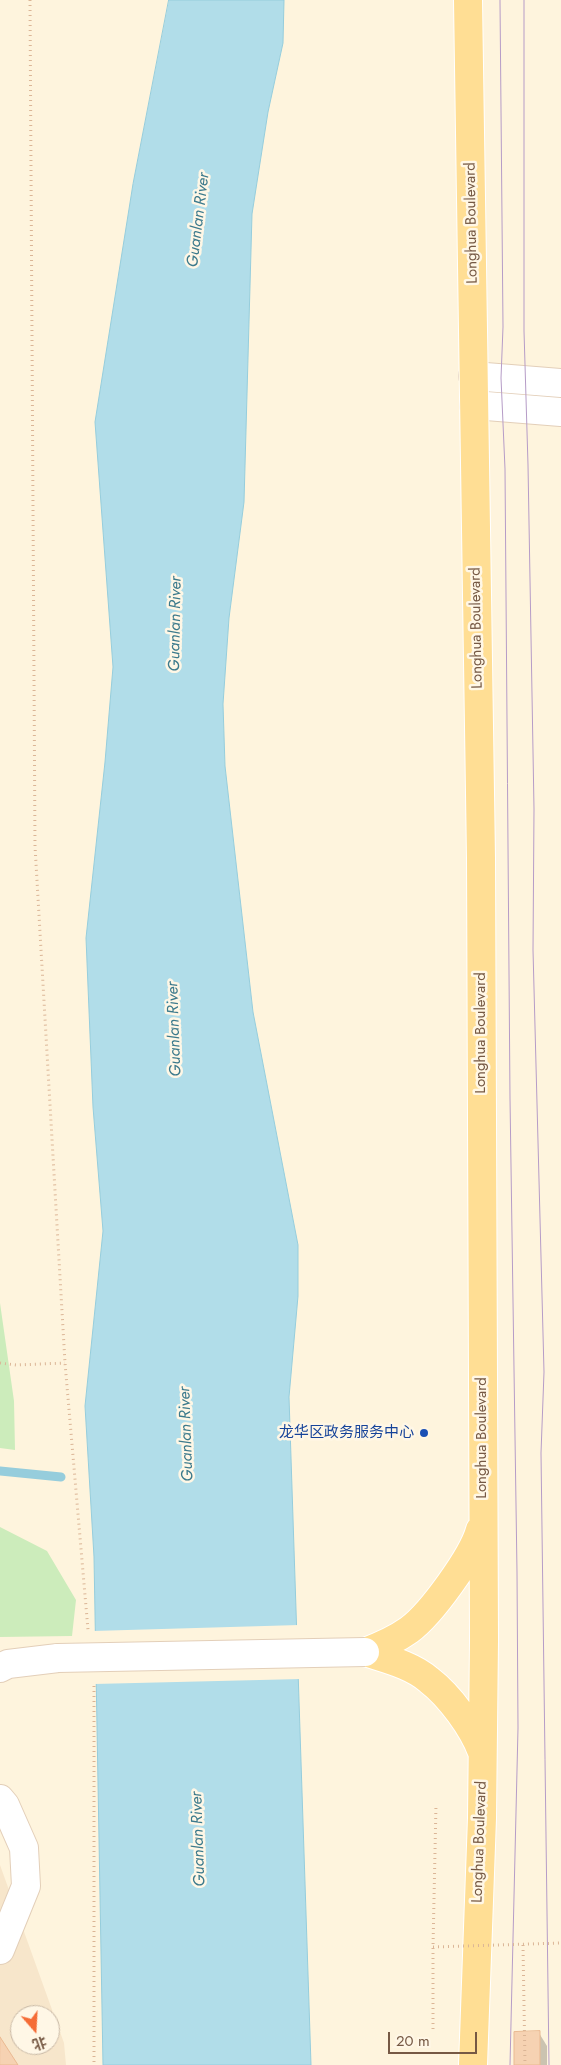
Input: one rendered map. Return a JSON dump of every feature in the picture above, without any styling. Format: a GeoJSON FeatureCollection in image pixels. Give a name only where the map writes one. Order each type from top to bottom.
{"type":"FeatureCollection","features":[{"type":"Feature","properties":{"kind":"main road","name":"Longhua Boulevard"},"geometry":{"type":"LineString","coordinates":[[468,0],[481,858],[483,1753],[473,2065]]}},
{"type":"Feature","properties":{"kind":"main road"},"geometry":{"type":"LineString","coordinates":[[365,1652],[390,1642],[411,1629],[426,1614],[465,1562],[477,1541],[482,1521]]}},
{"type":"Feature","properties":{"kind":"main road"},"geometry":{"type":"LineString","coordinates":[[365,1652],[389,1660],[429,1680],[464,1719],[477,1738],[483,1753]]}},
{"type":"Feature","properties":{"kind":"street"},"geometry":{"type":"LineString","coordinates":[[473,376],[561,383]]}},
{"type":"Feature","properties":{"kind":"street"},"geometry":{"type":"LineString","coordinates":[[474,405],[561,412]]}},
{"type":"Feature","properties":{"kind":"street"},"geometry":{"type":"LineString","coordinates":[[3,1665],[58,1658],[365,1652]]}},
{"type":"Feature","properties":{"kind":"street"},"geometry":{"type":"LineString","coordinates":[[0,1799],[5,1805],[24,1848],[26,1886],[0,1950]]}},
{"type":"Feature","properties":{"kind":"path"},"geometry":{"type":"LineString","coordinates":[[30,0],[35,846],[65,1363],[89,1639]]}},
{"type":"Feature","properties":{"kind":"path"},"geometry":{"type":"LineString","coordinates":[[0,1363],[16,1366],[65,1363]]}},
{"type":"Feature","properties":{"kind":"path"},"geometry":{"type":"LineString","coordinates":[[93,1677],[94,2065]]}},
{"type":"Feature","properties":{"kind":"path"},"geometry":{"type":"LineString","coordinates":[[434,2029],[433,1947],[436,1804]]}},
{"type":"Feature","properties":{"kind":"path"},"geometry":{"type":"LineString","coordinates":[[433,1947],[561,1943]]}},
{"type":"Feature","properties":{"kind":"path"},"geometry":{"type":"LineString","coordinates":[[523,1945],[525,2065]]}},
{"type":"Feature","properties":{"kind":"shaded area"},"geometry":{"type":"Polygon","coordinates":[[[0,1865],[50,2005],[10,2005],[10,2055],[60,2055],[60,2032],[64,2043],[66,2065],[0,2065],[0,1865]]]}},
{"type":"Feature","properties":{"kind":"green space"},"geometry":{"type":"Polygon","coordinates":[[[0,1303],[14,1401],[15,1450],[0,1448],[0,1303]]]}},
{"type":"Feature","properties":{"kind":"green space"},"geometry":{"type":"Polygon","coordinates":[[[0,1527],[47,1551],[76,1600],[72,1636],[0,1637],[0,1527]]]}},
{"type":"Feature","properties":{"kind":"water","name":"Guanlan River"},"geometry":{"type":"Polygon","coordinates":[[[169,0],[284,0],[283,43],[268,112],[252,214],[244,502],[229,618],[223,704],[225,766],[253,1012],[298,1245],[298,1296],[289,1397],[311,2065],[103,2065],[94,1557],[85,1406],[103,1231],[93,1107],[86,938],[113,667],[95,422],[133,184],[169,0]]]}},
{"type":"Feature","properties":{"kind":"pier"},"geometry":{"type":"Polygon","coordinates":[[[299,1625],[301,1679],[94,1684],[93,1631],[299,1625]]]}},
{"type":"Feature","properties":{"kind":"building"},"geometry":{"type":"Polygon","coordinates":[[[540,2031],[540,2065],[514,2065],[514,2032],[540,2031]]]}},
{"type":"Feature","properties":{"kind":"building"},"geometry":{"type":"Polygon","coordinates":[[[0,2037],[18,2065],[0,2065],[0,2037]]]}},
{"type":"Feature","properties":{"kind":"waterway"},"geometry":{"type":"LineString","coordinates":[[0,1471],[61,1477]]}},
{"type":"Feature","properties":{"kind":"tram line"},"geometry":{"type":"LineString","coordinates":[[500,0],[503,327],[501,378],[505,469],[518,1728],[510,2065]]}},
{"type":"Feature","properties":{"kind":"tram line"},"geometry":{"type":"LineString","coordinates":[[524,0],[524,331],[534,809],[533,950],[544,1372],[541,1453],[549,2065]]}},
{"type":"Feature","properties":{"kind":"place","name":"龙华区政务服务中心"},"geometry":{"type":"Point","coordinates":[424,1433]}}]}
